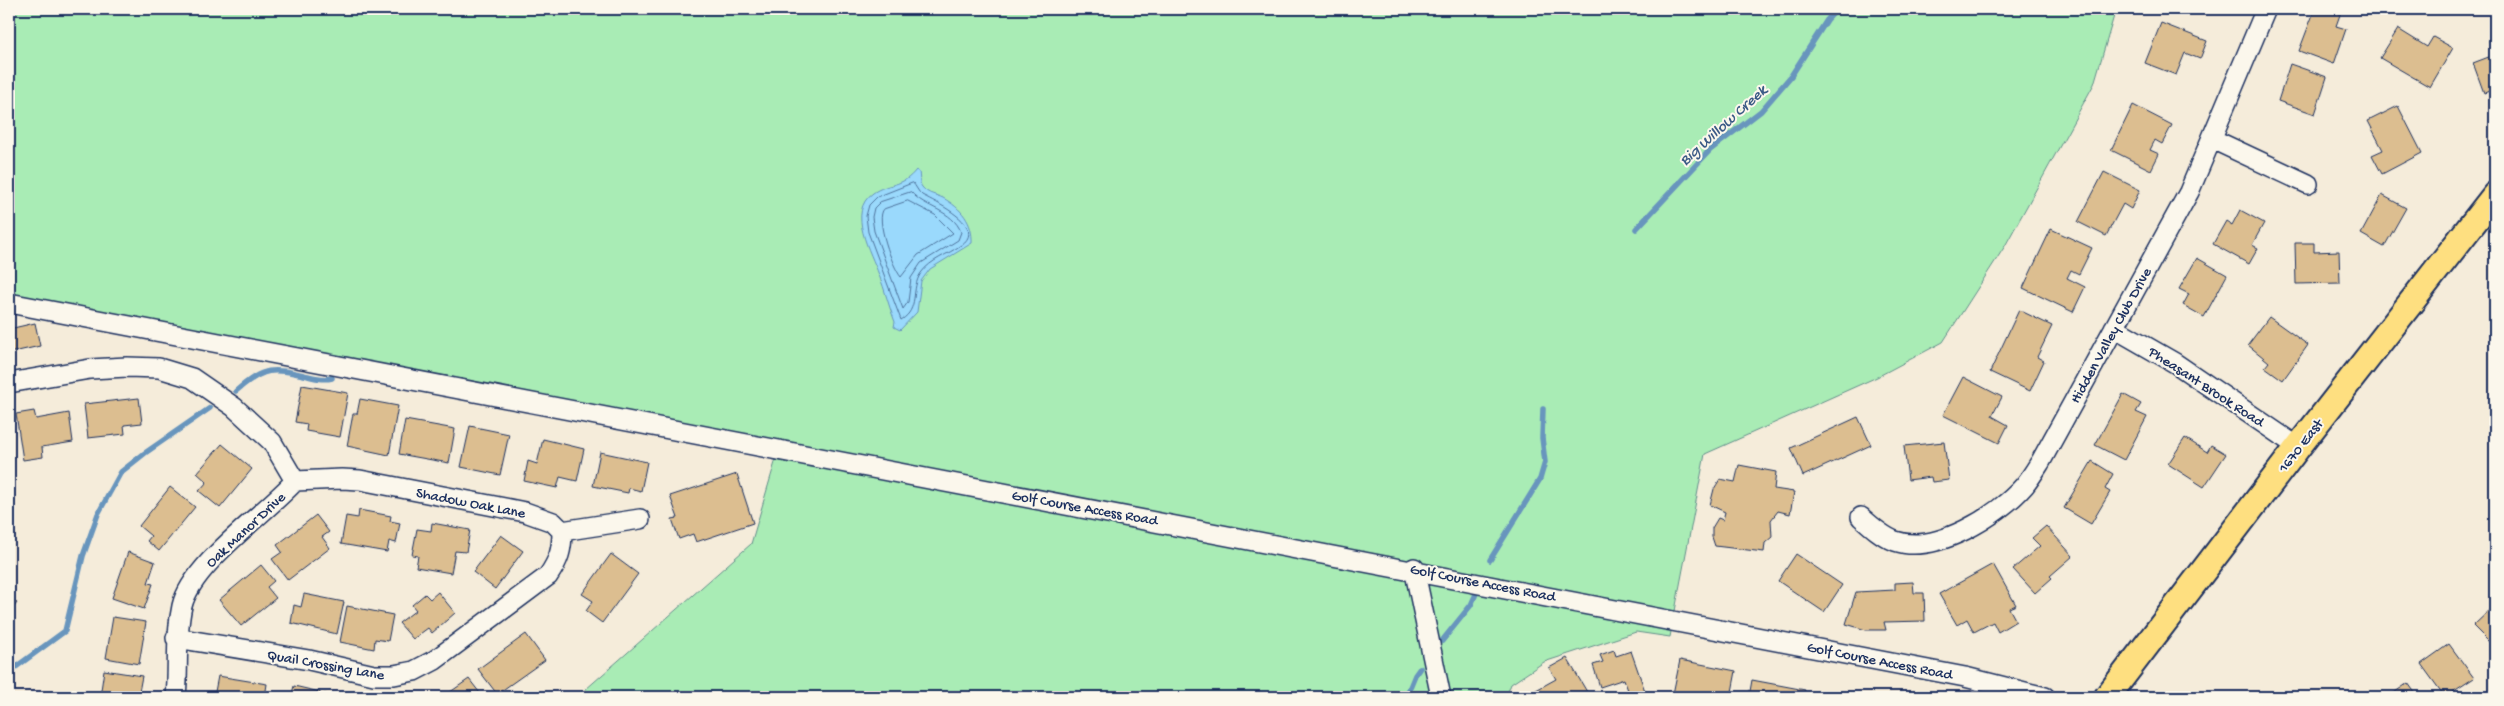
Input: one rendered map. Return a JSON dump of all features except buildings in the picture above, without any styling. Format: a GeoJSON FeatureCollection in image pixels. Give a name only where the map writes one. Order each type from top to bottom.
{"type":"FeatureCollection","features":[{"type":"Feature","properties":{"kind":"main road","name":"1670 East"},"geometry":{"type":"LineString","coordinates":[[2107,697],[2298,447],[2495,195]]}},
{"type":"Feature","properties":{"kind":"street","name":"Hidden Valley Club Drive"},"geometry":{"type":"LineString","coordinates":[[1861,518],[1895,541],[1920,544],[1951,536],[1979,523],[2003,507],[2024,486],[2041,461],[2188,192],[2266,9]]}},
{"type":"Feature","properties":{"kind":"street"},"geometry":{"type":"LineString","coordinates":[[2212,139],[2308,184]]}},
{"type":"Feature","properties":{"kind":"street","name":"Golf Course Access Road"},"geometry":{"type":"LineString","coordinates":[[9,303],[918,477],[1414,568],[1956,675],[2046,697]]}},
{"type":"Feature","properties":{"kind":"street","name":"Pheasant Brook Road"},"geometry":{"type":"LineString","coordinates":[[2114,328],[2175,363],[2298,447]]}},
{"type":"Feature","properties":{"kind":"street","name":"Oak Manor Drive"},"geometry":{"type":"LineString","coordinates":[[9,382],[90,369],[128,367],[159,368],[192,378],[234,407],[272,442],[295,481],[198,574],[182,604],[176,638],[176,697]]}},
{"type":"Feature","properties":{"kind":"street","name":"Shadow Oak Lane"},"geometry":{"type":"LineString","coordinates":[[295,481],[342,478],[370,482],[532,514],[552,522],[562,531]]}},
{"type":"Feature","properties":{"kind":"street"},"geometry":{"type":"LineString","coordinates":[[562,531],[640,519]]}},
{"type":"Feature","properties":{"kind":"street","name":"Quail Crossing Lane"},"geometry":{"type":"LineString","coordinates":[[176,638],[309,660],[374,675],[394,675],[414,671],[435,660],[548,576],[560,555],[562,531]]}},
{"type":"Feature","properties":{"kind":"street"},"geometry":{"type":"LineString","coordinates":[[1414,568],[1441,697]]}},
{"type":"Feature","properties":{"kind":"green space"},"geometry":{"type":"Polygon","coordinates":[[[9,9],[2116,9],[2094,84],[2005,246],[1943,342],[1877,377],[1705,454],[1670,637],[1636,632],[1544,662],[1511,684],[1506,697],[577,697],[751,544],[776,459],[9,311],[9,9]]]}},
{"type":"Feature","properties":{"kind":"water"},"geometry":{"type":"Polygon","coordinates":[[[916,170],[919,172],[920,184],[924,189],[943,198],[965,216],[972,235],[972,243],[930,269],[921,281],[917,312],[900,330],[894,327],[895,322],[866,244],[861,211],[865,201],[873,193],[906,180],[916,170]]]}},
{"type":"Feature","properties":{"kind":"waterway","name":"Big Willow Creek"},"geometry":{"type":"LineString","coordinates":[[1636,229],[1710,150],[1761,111],[1791,76],[1827,20],[1837,9]]}},
{"type":"Feature","properties":{"kind":"waterway"},"geometry":{"type":"LineString","coordinates":[[236,391],[254,377],[269,371],[286,371],[326,379],[332,378]]}},
{"type":"Feature","properties":{"kind":"waterway"},"geometry":{"type":"LineString","coordinates":[[9,672],[65,631],[83,556],[98,514],[121,472],[210,408]]}},
{"type":"Feature","properties":{"kind":"waterway","name":"Big Willow Creek"},"geometry":{"type":"LineString","coordinates":[[1490,560],[1540,479],[1545,462],[1542,438],[1543,409]]}},
{"type":"Feature","properties":{"kind":"waterway","name":"Big Willow Creek"},"geometry":{"type":"LineString","coordinates":[[1442,641],[1471,605],[1479,587]]}},
{"type":"Feature","properties":{"kind":"waterway","name":"Big Willow Creek"},"geometry":{"type":"LineString","coordinates":[[1406,697],[1420,668]]}}]}
